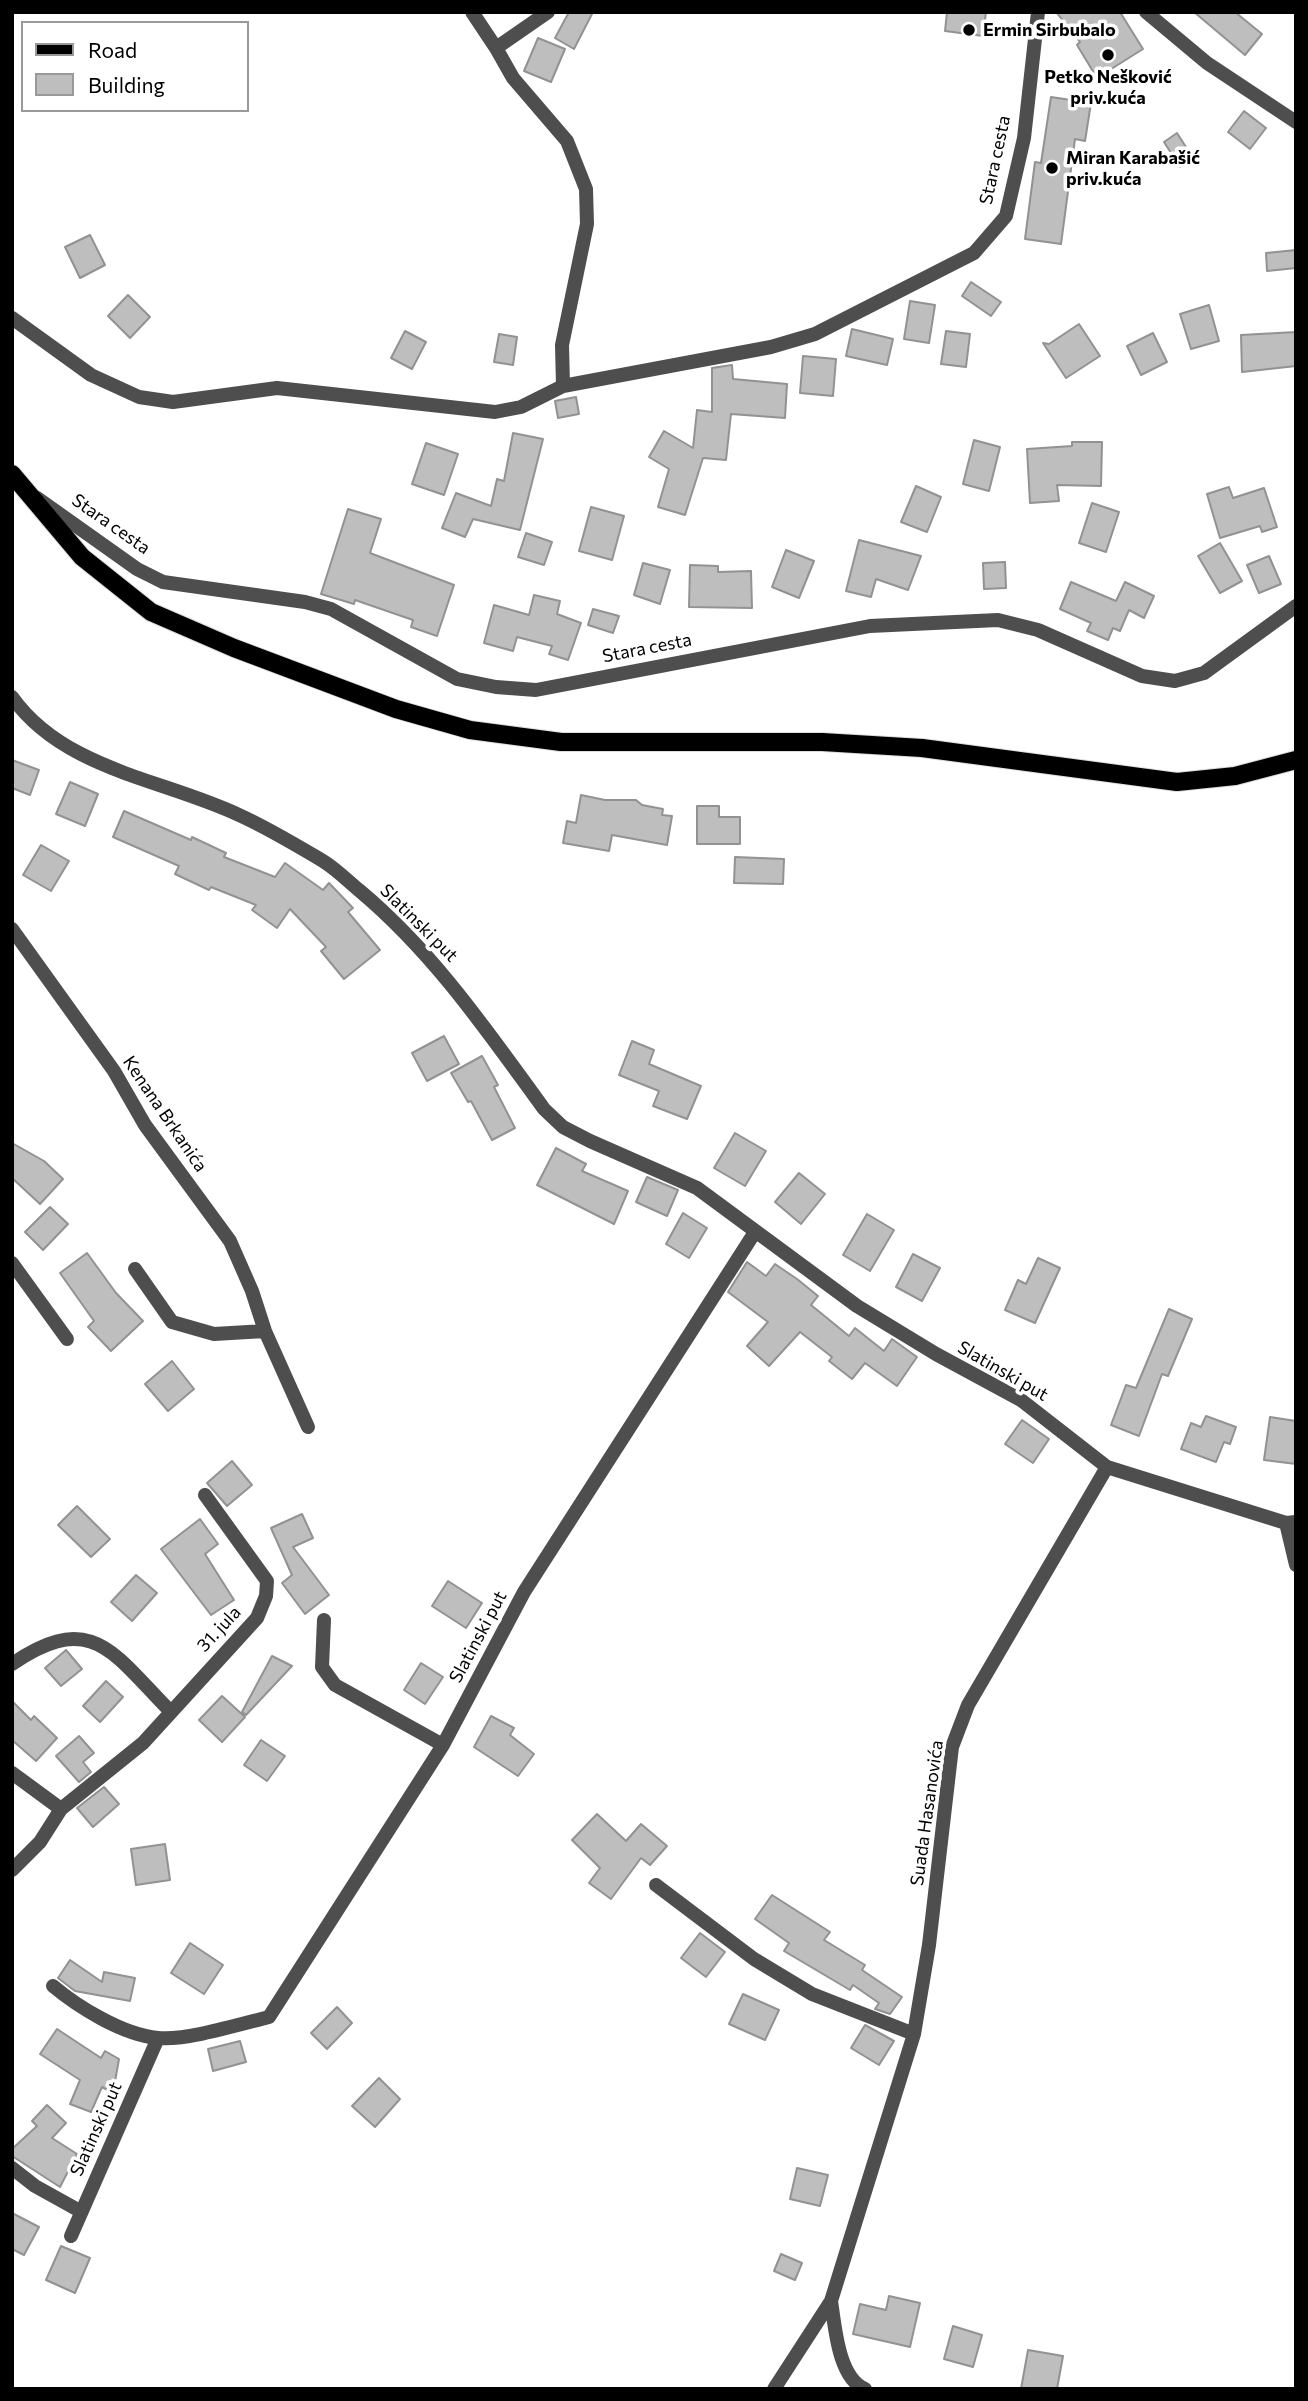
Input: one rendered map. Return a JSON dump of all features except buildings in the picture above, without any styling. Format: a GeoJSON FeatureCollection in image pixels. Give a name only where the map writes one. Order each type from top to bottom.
{"type":"FeatureCollection","features":[{"type":"Feature","properties":{"kind":"main road","name":"Stara cesta"},"geometry":{"type":"LineString","coordinates":[[17,480],[82,557],[151,612],[234,648],[383,704],[470,730],[561,742],[822,742],[922,748],[1177,782],[1236,776],[1296,760]]}},
{"type":"Feature","properties":{"kind":"street"},"geometry":{"type":"LineString","coordinates":[[472,12],[513,78],[567,141],[586,189],[587,224],[562,345],[563,386]]}},
{"type":"Feature","properties":{"kind":"street"},"geometry":{"type":"LineString","coordinates":[[496,48],[548,12]]}},
{"type":"Feature","properties":{"kind":"street","name":"Stara cesta"},"geometry":{"type":"LineString","coordinates":[[12,318],[91,375],[139,397],[173,402],[277,388],[495,412],[521,407],[563,386],[771,347],[815,334],[974,253],[1006,216],[1024,138],[1038,12]]}},
{"type":"Feature","properties":{"kind":"street"},"geometry":{"type":"LineString","coordinates":[[1146,12],[1207,63],[1296,122]]}},
{"type":"Feature","properties":{"kind":"street","name":"Stara cesta"},"geometry":{"type":"LineString","coordinates":[[17,480],[137,569],[163,582],[305,602],[331,609],[457,679],[496,687],[536,690],[870,626],[998,620],[1038,630],[1142,676],[1174,681],[1204,673],[1296,606]]}},
{"type":"Feature","properties":{"kind":"street","name":"Slatinski put"},"geometry":{"type":"LineString","coordinates":[[12,697],[22,710],[55,738],[91,760],[239,815],[326,863],[384,911],[452,983],[544,1109],[563,1127],[697,1188],[857,1306],[936,1354],[1021,1400],[1107,1467],[1291,1523],[1296,1565]]}},
{"type":"Feature","properties":{"kind":"street","name":"Kenana Brkanića"},"geometry":{"type":"LineString","coordinates":[[12,929],[114,1071],[145,1125],[230,1241],[253,1291],[265,1331],[308,1427]]}},
{"type":"Feature","properties":{"kind":"street","name":"Slatinski put"},"geometry":{"type":"LineString","coordinates":[[53,1986],[78,2007],[105,2021],[158,2038],[214,2031],[269,2017],[443,1745],[523,1592],[755,1232]]}},
{"type":"Feature","properties":{"kind":"street"},"geometry":{"type":"LineString","coordinates":[[12,1263],[67,1339]]}},
{"type":"Feature","properties":{"kind":"street"},"geometry":{"type":"LineString","coordinates":[[135,1269],[172,1322],[214,1334],[265,1331]]}},
{"type":"Feature","properties":{"kind":"street","name":"Suada Hasanovića"},"geometry":{"type":"LineString","coordinates":[[774,2389],[831,2301],[914,2034],[929,1945],[952,1747],[968,1705],[1107,1467]]}},
{"type":"Feature","properties":{"kind":"street","name":"31. jula"},"geometry":{"type":"LineString","coordinates":[[12,1870],[40,1842],[61,1809],[143,1743],[257,1618],[266,1596],[267,1581],[205,1495]]}},
{"type":"Feature","properties":{"kind":"street"},"geometry":{"type":"LineString","coordinates":[[324,1620],[323,1667],[335,1685],[443,1745]]}},
{"type":"Feature","properties":{"kind":"street"},"geometry":{"type":"LineString","coordinates":[[12,1664],[53,1641],[70,1637],[88,1639],[106,1647],[171,1712]]}},
{"type":"Feature","properties":{"kind":"street"},"geometry":{"type":"LineString","coordinates":[[12,1773],[61,1809]]}},
{"type":"Feature","properties":{"kind":"street"},"geometry":{"type":"LineString","coordinates":[[656,1885],[754,1959],[812,1994],[914,2034]]}},
{"type":"Feature","properties":{"kind":"street","name":"Slatinski put"},"geometry":{"type":"LineString","coordinates":[[71,2236],[158,2038]]}},
{"type":"Feature","properties":{"kind":"street"},"geometry":{"type":"LineString","coordinates":[[12,2168],[35,2186],[80,2211]]}},
{"type":"Feature","properties":{"kind":"street","name":"Suada Hasanovića"},"geometry":{"type":"LineString","coordinates":[[831,2301],[840,2358],[859,2386],[865,2389]]}},
{"type":"Feature","properties":{"kind":"place","name":"Ermin Sirbubalo"},"geometry":{"type":"Point","coordinates":[969,30]}},
{"type":"Feature","properties":{"kind":"place","name":"Petko Nešković priv.kuća"},"geometry":{"type":"Point","coordinates":[1108,55]}},
{"type":"Feature","properties":{"kind":"place","name":"Miran Karabašić priv.kuća"},"geometry":{"type":"Point","coordinates":[1052,168]}}]}
